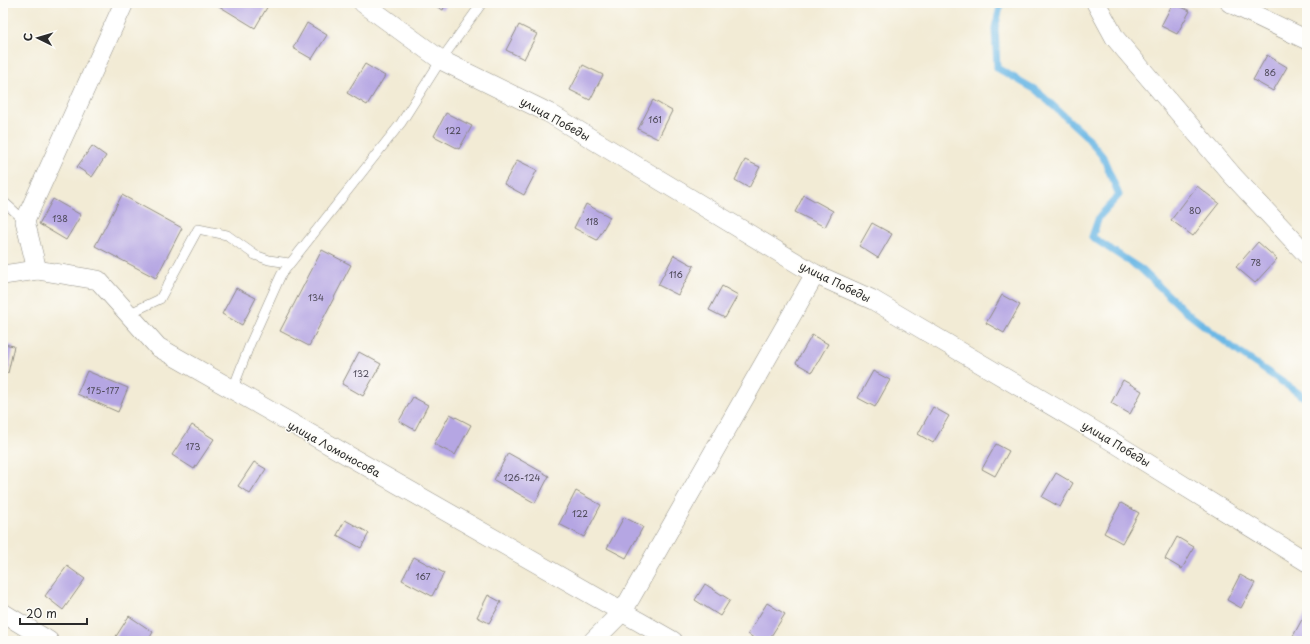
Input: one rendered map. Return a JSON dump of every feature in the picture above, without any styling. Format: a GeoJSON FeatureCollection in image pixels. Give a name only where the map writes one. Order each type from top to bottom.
{"type":"FeatureCollection","features":[{"type":"Feature","properties":{"kind":"street"},"geometry":{"type":"LineString","coordinates":[[37,270],[25,221],[124,3]]}},
{"type":"Feature","properties":{"kind":"street","name":"улица Победы"},"geometry":{"type":"LineString","coordinates":[[363,3],[441,60],[549,113],[815,274],[880,304],[1110,440],[1307,562]]}},
{"type":"Feature","properties":{"kind":"street"},"geometry":{"type":"LineString","coordinates":[[1096,3],[1115,38],[1233,176],[1307,255]]}},
{"type":"Feature","properties":{"kind":"street"},"geometry":{"type":"LineString","coordinates":[[1230,3],[1307,40]]}},
{"type":"Feature","properties":{"kind":"street","name":"улица Ломоносова"},"geometry":{"type":"LineString","coordinates":[[3,275],[37,270],[98,280],[158,348],[623,611],[673,641]]}},
{"type":"Feature","properties":{"kind":"street"},"geometry":{"type":"LineString","coordinates":[[592,641],[623,611],[815,274]]}},
{"type":"Feature","properties":{"kind":"street"},"geometry":{"type":"LineString","coordinates":[[3,614],[49,641]]}},
{"type":"Feature","properties":{"kind":"lane"},"geometry":{"type":"LineString","coordinates":[[232,391],[250,344],[281,275],[401,123],[441,60],[482,3]]}},
{"type":"Feature","properties":{"kind":"lane"},"geometry":{"type":"LineString","coordinates":[[3,201],[25,221]]}},
{"type":"Feature","properties":{"kind":"lane"},"geometry":{"type":"LineString","coordinates":[[128,314],[160,299],[198,229],[227,235],[255,255],[269,260],[289,263]]}},
{"type":"Feature","properties":{"kind":"building"},"geometry":{"type":"Polygon","coordinates":[[[214,3],[268,3],[269,4],[255,28],[214,3]]]}},
{"type":"Feature","properties":{"kind":"building"},"geometry":{"type":"Polygon","coordinates":[[[430,3],[446,3],[443,10],[430,3]]]}},
{"type":"Feature","properties":{"kind":"building"},"geometry":{"type":"Polygon","coordinates":[[[1173,3],[1190,11],[1177,34],[1161,26],[1173,3]]]}},
{"type":"Feature","properties":{"kind":"building"},"geometry":{"type":"Polygon","coordinates":[[[307,23],[327,35],[312,59],[293,48],[307,23]]]}},
{"type":"Feature","properties":{"kind":"building"},"geometry":{"type":"Polygon","coordinates":[[[519,25],[537,34],[524,59],[506,50],[519,25]]]}},
{"type":"Feature","properties":{"kind":"building"},"geometry":{"type":"Polygon","coordinates":[[[1267,55],[1287,67],[1273,91],[1253,80],[1267,55]]]}},
{"type":"Feature","properties":{"kind":"building"},"geometry":{"type":"Polygon","coordinates":[[[365,64],[385,76],[367,105],[347,93],[365,64]]]}},
{"type":"Feature","properties":{"kind":"building"},"geometry":{"type":"Polygon","coordinates":[[[583,65],[603,75],[590,100],[570,90],[583,65]]]}},
{"type":"Feature","properties":{"kind":"building"},"geometry":{"type":"Polygon","coordinates":[[[653,100],[672,111],[658,139],[638,129],[653,100]]]}},
{"type":"Feature","properties":{"kind":"building"},"geometry":{"type":"Polygon","coordinates":[[[446,113],[472,126],[459,149],[434,136],[446,113]]]}},
{"type":"Feature","properties":{"kind":"building"},"geometry":{"type":"Polygon","coordinates":[[[92,146],[106,156],[92,177],[77,167],[92,146]]]}},
{"type":"Feature","properties":{"kind":"building"},"geometry":{"type":"Polygon","coordinates":[[[517,160],[537,170],[524,195],[504,184],[517,160]]]}},
{"type":"Feature","properties":{"kind":"building"},"geometry":{"type":"Polygon","coordinates":[[[745,160],[760,167],[749,188],[735,180],[745,160]]]}},
{"type":"Feature","properties":{"kind":"building"},"geometry":{"type":"Polygon","coordinates":[[[1197,186],[1219,203],[1193,236],[1171,220],[1197,186]]]}},
{"type":"Feature","properties":{"kind":"building"},"geometry":{"type":"Polygon","coordinates":[[[122,195],[182,228],[156,278],[95,246],[122,195]]]}},
{"type":"Feature","properties":{"kind":"building"},"geometry":{"type":"Polygon","coordinates":[[[804,195],[833,211],[825,227],[795,212],[804,195]]]}},
{"type":"Feature","properties":{"kind":"building"},"geometry":{"type":"Polygon","coordinates":[[[53,199],[81,215],[66,240],[39,224],[53,199]]]}},
{"type":"Feature","properties":{"kind":"building"},"geometry":{"type":"Polygon","coordinates":[[[586,204],[610,217],[597,240],[574,228],[586,204]]]}},
{"type":"Feature","properties":{"kind":"building"},"geometry":{"type":"Polygon","coordinates":[[[872,223],[892,234],[878,258],[859,246],[872,223]]]}},
{"type":"Feature","properties":{"kind":"building"},"geometry":{"type":"Polygon","coordinates":[[[1258,242],[1277,259],[1255,283],[1236,267],[1258,242]]]}},
{"type":"Feature","properties":{"kind":"building"},"geometry":{"type":"Polygon","coordinates":[[[322,250],[351,265],[309,346],[280,331],[322,250]]]}},
{"type":"Feature","properties":{"kind":"building"},"geometry":{"type":"Polygon","coordinates":[[[674,255],[694,266],[678,295],[658,285],[674,255]]]}},
{"type":"Feature","properties":{"kind":"building"},"geometry":{"type":"Polygon","coordinates":[[[722,286],[738,295],[725,318],[709,310],[722,286]]]}},
{"type":"Feature","properties":{"kind":"building"},"geometry":{"type":"Polygon","coordinates":[[[236,288],[256,298],[242,325],[222,314],[236,288]]]}},
{"type":"Feature","properties":{"kind":"building"},"geometry":{"type":"Polygon","coordinates":[[[1002,295],[1020,305],[1004,333],[986,323],[1002,295]]]}},
{"type":"Feature","properties":{"kind":"building"},"geometry":{"type":"Polygon","coordinates":[[[812,335],[828,344],[812,372],[796,363],[812,335]]]}},
{"type":"Feature","properties":{"kind":"building"},"geometry":{"type":"Polygon","coordinates":[[[3,344],[14,346],[8,373],[3,372],[3,344]]]}},
{"type":"Feature","properties":{"kind":"building"},"geometry":{"type":"Polygon","coordinates":[[[359,352],[381,364],[363,396],[342,384],[359,352]]]}},
{"type":"Feature","properties":{"kind":"building"},"geometry":{"type":"Polygon","coordinates":[[[87,371],[128,388],[118,412],[77,394],[87,371]]]}},
{"type":"Feature","properties":{"kind":"building"},"geometry":{"type":"Polygon","coordinates":[[[873,371],[890,380],[875,407],[858,398],[873,371]]]}},
{"type":"Feature","properties":{"kind":"building"},"geometry":{"type":"Polygon","coordinates":[[[1123,380],[1142,391],[1130,414],[1111,403],[1123,380]]]}},
{"type":"Feature","properties":{"kind":"building"},"geometry":{"type":"Polygon","coordinates":[[[413,397],[428,405],[415,430],[399,421],[413,397]]]}},
{"type":"Feature","properties":{"kind":"building"},"geometry":{"type":"Polygon","coordinates":[[[933,407],[949,416],[933,443],[918,434],[933,407]]]}},
{"type":"Feature","properties":{"kind":"building"},"geometry":{"type":"Polygon","coordinates":[[[450,414],[471,425],[455,455],[434,444],[450,414]]]}},
{"type":"Feature","properties":{"kind":"building"},"geometry":{"type":"Polygon","coordinates":[[[192,425],[214,439],[194,469],[172,455],[192,425]]]}},
{"type":"Feature","properties":{"kind":"building"},"geometry":{"type":"Polygon","coordinates":[[[996,444],[1009,451],[995,476],[982,469],[996,444]]]}},
{"type":"Feature","properties":{"kind":"building"},"geometry":{"type":"Polygon","coordinates":[[[508,453],[549,476],[535,503],[494,480],[508,453]]]}},
{"type":"Feature","properties":{"kind":"building"},"geometry":{"type":"Polygon","coordinates":[[[254,462],[266,469],[250,494],[238,486],[254,462]]]}},
{"type":"Feature","properties":{"kind":"building"},"geometry":{"type":"Polygon","coordinates":[[[1056,473],[1073,483],[1060,507],[1042,497],[1056,473]]]}},
{"type":"Feature","properties":{"kind":"building"},"geometry":{"type":"Polygon","coordinates":[[[576,491],[601,505],[584,537],[559,524],[576,491]]]}},
{"type":"Feature","properties":{"kind":"building"},"geometry":{"type":"Polygon","coordinates":[[[1121,503],[1139,513],[1122,543],[1104,533],[1121,503]]]}},
{"type":"Feature","properties":{"kind":"building"},"geometry":{"type":"Polygon","coordinates":[[[624,517],[643,527],[626,558],[607,548],[624,517]]]}},
{"type":"Feature","properties":{"kind":"building"},"geometry":{"type":"Polygon","coordinates":[[[345,520],[369,533],[361,548],[337,535],[345,520]]]}},
{"type":"Feature","properties":{"kind":"building"},"geometry":{"type":"Polygon","coordinates":[[[1177,537],[1194,547],[1182,569],[1165,559],[1177,537]]]}},
{"type":"Feature","properties":{"kind":"building"},"geometry":{"type":"Polygon","coordinates":[[[414,557],[444,573],[432,596],[402,580],[414,557]]]}},
{"type":"Feature","properties":{"kind":"building"},"geometry":{"type":"Polygon","coordinates":[[[67,566],[85,579],[63,610],[45,596],[67,566]]]}},
{"type":"Feature","properties":{"kind":"building"},"geometry":{"type":"Polygon","coordinates":[[[1240,575],[1255,583],[1241,608],[1227,600],[1240,575]]]}},
{"type":"Feature","properties":{"kind":"building"},"geometry":{"type":"Polygon","coordinates":[[[705,584],[730,600],[720,616],[695,600],[705,584]]]}},
{"type":"Feature","properties":{"kind":"building"},"geometry":{"type":"Polygon","coordinates":[[[488,595],[501,602],[489,623],[477,617],[488,595]]]}},
{"type":"Feature","properties":{"kind":"building"},"geometry":{"type":"Polygon","coordinates":[[[767,603],[785,614],[768,641],[758,641],[748,634],[767,603]]]}},
{"type":"Feature","properties":{"kind":"building"},"geometry":{"type":"Polygon","coordinates":[[[1305,614],[1307,615],[1307,641],[1302,641],[1293,636],[1305,614]]]}},
{"type":"Feature","properties":{"kind":"building"},"geometry":{"type":"Polygon","coordinates":[[[129,616],[153,632],[148,641],[120,641],[115,638],[129,616]]]}},
{"type":"Feature","properties":{"kind":"waterway"},"geometry":{"type":"LineString","coordinates":[[1001,3],[995,28],[997,68],[1036,90],[1086,136],[1103,157],[1119,195],[1099,217],[1092,237],[1142,270],[1186,312],[1240,353],[1307,399]]}}]}
